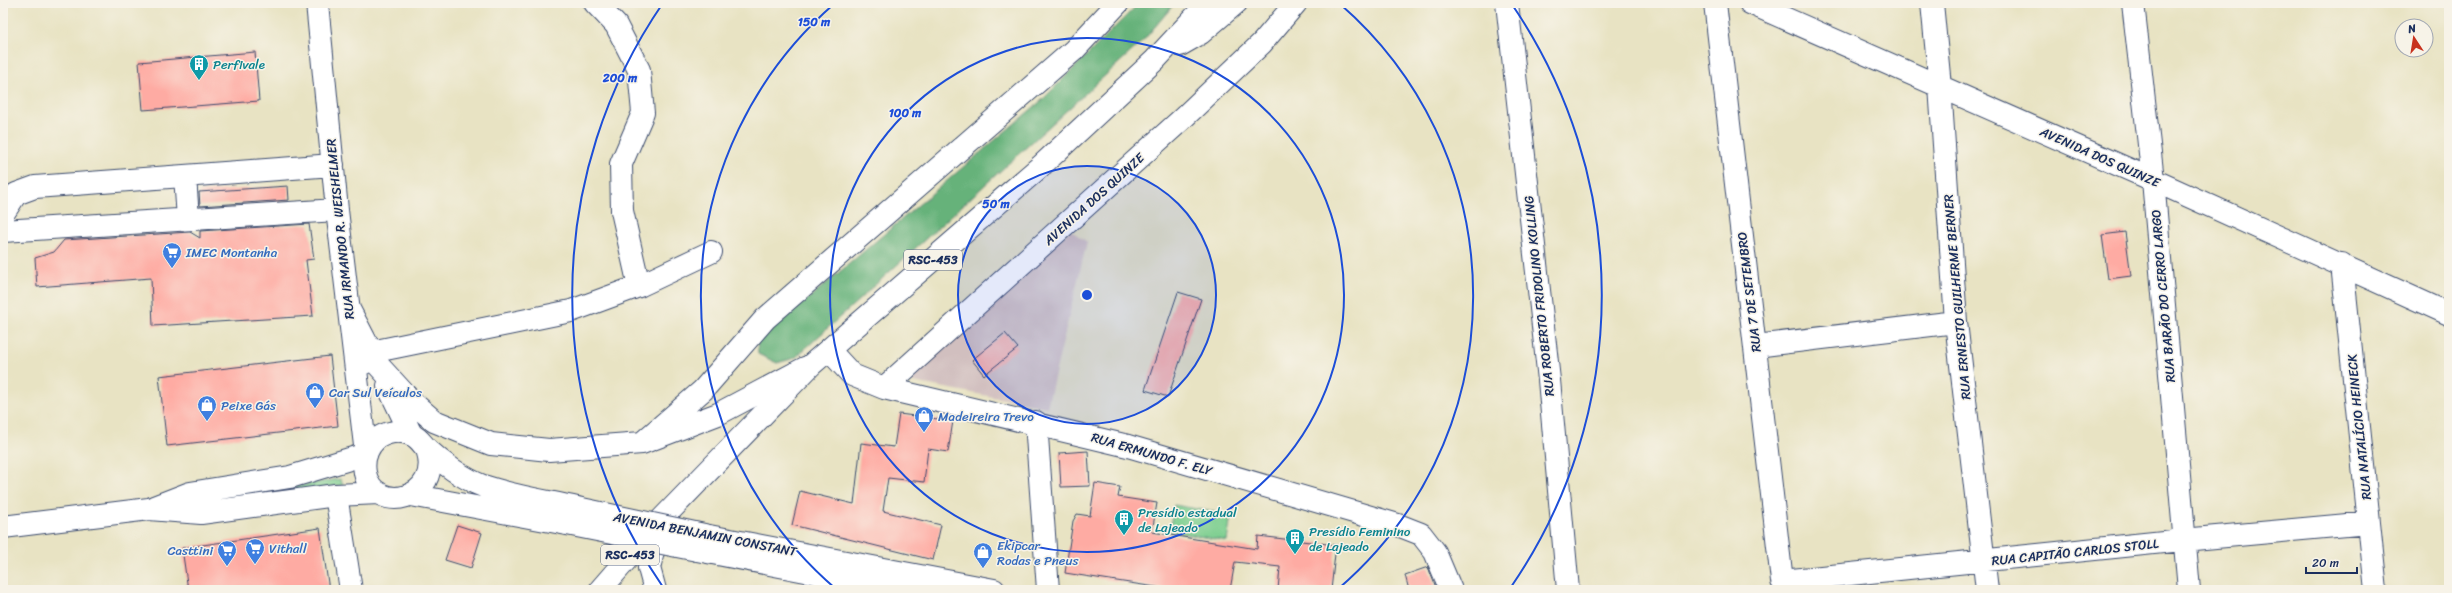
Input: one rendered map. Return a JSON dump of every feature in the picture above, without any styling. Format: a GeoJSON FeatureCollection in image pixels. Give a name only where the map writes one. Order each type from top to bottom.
{"type":"FeatureCollection","features":[{"type":"Feature","properties":{"kind":"main road","name":"RUA IRMANDO R. WEISHELMER"},"geometry":{"type":"LineString","coordinates":[[317,3],[337,210],[366,454]]}},
{"type":"Feature","properties":{"kind":"main road"},"geometry":{"type":"LineString","coordinates":[[596,3],[616,25],[639,70],[643,113],[621,164],[622,211],[640,286]]}},
{"type":"Feature","properties":{"kind":"main road"},"geometry":{"type":"LineString","coordinates":[[642,443],[703,390],[765,319],[1074,50],[1118,3]]}},
{"type":"Feature","properties":{"kind":"main road","name":"RSC-453"},"geometry":{"type":"LineString","coordinates":[[600,590],[660,521],[811,365],[1042,165],[1155,60],[1208,3]]}},
{"type":"Feature","properties":{"kind":"main road"},"geometry":{"type":"LineString","coordinates":[[1155,60],[1201,33],[1236,3]]}},
{"type":"Feature","properties":{"kind":"main road","name":"AVENIDA DOS QUINZE"},"geometry":{"type":"LineString","coordinates":[[884,388],[1181,120],[1262,43],[1296,3]]}},
{"type":"Feature","properties":{"kind":"main road","name":"RUA ROBERTO FRIDOLINO KOLLING"},"geometry":{"type":"LineString","coordinates":[[1507,3],[1548,372],[1568,590]]}},
{"type":"Feature","properties":{"kind":"main road","name":"RUA 7 DE SETEMBRO"},"geometry":{"type":"LineString","coordinates":[[1715,3],[1756,346],[1782,581]]}},
{"type":"Feature","properties":{"kind":"main road","name":"AVENIDA DOS QUINZE"},"geometry":{"type":"LineString","coordinates":[[1750,3],[2342,264],[2449,314]]}},
{"type":"Feature","properties":{"kind":"main road","name":"RUA ERNESTO GUILHERME BERNER"},"geometry":{"type":"LineString","coordinates":[[1932,3],[1940,86],[1956,322],[1987,590]]}},
{"type":"Feature","properties":{"kind":"main road","name":"RUA BARÃO DO CERRO LARGO"},"geometry":{"type":"LineString","coordinates":[[2133,3],[2153,180],[2183,540],[2189,590]]}},
{"type":"Feature","properties":{"kind":"main road"},"geometry":{"type":"LineString","coordinates":[[3,214],[16,194],[35,187],[333,166]]}},
{"type":"Feature","properties":{"kind":"main road"},"geometry":{"type":"LineString","coordinates":[[185,176],[188,219]]}},
{"type":"Feature","properties":{"kind":"main road"},"geometry":{"type":"LineString","coordinates":[[3,231],[337,210]]}},
{"type":"Feature","properties":{"kind":"main road"},"geometry":{"type":"LineString","coordinates":[[356,374],[375,358],[571,311],[640,286],[711,252]]}},
{"type":"Feature","properties":{"kind":"main road","name":"RUA NATALÍCIO HEINECK"},"geometry":{"type":"LineString","coordinates":[[2342,264],[2376,590]]}},
{"type":"Feature","properties":{"kind":"main road"},"geometry":{"type":"LineString","coordinates":[[350,311],[420,441],[431,459],[427,481],[411,496],[389,497],[379,493],[371,485],[366,476],[364,465],[366,454],[371,444],[389,432],[400,432],[420,441],[468,436]]}},
{"type":"Feature","properties":{"kind":"main road"},"geometry":{"type":"LineString","coordinates":[[1756,346],[1956,322]]}},
{"type":"Feature","properties":{"kind":"main road","name":"RUA ERMUNDO F. ELY"},"geometry":{"type":"LineString","coordinates":[[829,350],[852,375],[884,388],[1036,422],[1128,446],[1421,534],[1436,552],[1451,590]]}},
{"type":"Feature","properties":{"kind":"main road"},"geometry":{"type":"LineString","coordinates":[[375,358],[411,401],[434,421],[491,444],[549,450],[642,443],[718,414],[811,365]]}},
{"type":"Feature","properties":{"kind":"main road"},"geometry":{"type":"LineString","coordinates":[[1036,422],[1048,590]]}},
{"type":"Feature","properties":{"kind":"main road","name":"AVENIDA BENJAMIN CONSTANT"},"geometry":{"type":"LineString","coordinates":[[420,441],[456,472],[482,486],[572,516]]}},
{"type":"Feature","properties":{"kind":"main road"},"geometry":{"type":"LineString","coordinates":[[149,509],[190,493],[290,477],[366,454]]}},
{"type":"Feature","properties":{"kind":"main road"},"geometry":{"type":"LineString","coordinates":[[290,477],[296,500]]}},
{"type":"Feature","properties":{"kind":"main road"},"geometry":{"type":"LineString","coordinates":[[3,527],[149,509],[201,513],[336,495],[379,493]]}},
{"type":"Feature","properties":{"kind":"main road"},"geometry":{"type":"LineString","coordinates":[[336,495],[351,590]]}},
{"type":"Feature","properties":{"kind":"main road","name":"AVENIDA BENJAMIN CONSTANT"},"geometry":{"type":"LineString","coordinates":[[411,496],[572,516],[703,543],[904,590]]}},
{"type":"Feature","properties":{"kind":"main road"},"geometry":{"type":"LineString","coordinates":[[655,590],[649,568],[660,521]]}},
{"type":"Feature","properties":{"kind":"main road","name":"RUA CAPITÃO CARLOS STOLL"},"geometry":{"type":"LineString","coordinates":[[1782,581],[1984,562],[2183,540],[2368,523]]}},
{"type":"Feature","properties":{"kind":"main road","name":"AVENIDA BENJAMIN CONSTANT"},"geometry":{"type":"LineString","coordinates":[[703,543],[994,590]]}},
{"type":"Feature","properties":{"kind":"shaded area"},"geometry":{"type":"Polygon","coordinates":[[[1070,230],[1087,242],[1047,407],[903,380],[1070,230]]]}},
{"type":"Feature","properties":{"kind":"green space"},"geometry":{"type":"Polygon","coordinates":[[[1139,3],[1175,3],[1143,41],[795,358],[777,363],[758,354],[757,342],[1041,101],[1139,3]]]}},
{"type":"Feature","properties":{"kind":"green space"},"geometry":{"type":"Polygon","coordinates":[[[340,479],[343,485],[296,492],[295,486],[340,479]]]}},
{"type":"Feature","properties":{"kind":"green space"},"geometry":{"type":"Polygon","coordinates":[[[1174,505],[1231,515],[1227,541],[1169,531],[1174,505]]]}},
{"type":"Feature","properties":{"kind":"building","name":"Perfivale"},"geometry":{"type":"Polygon","coordinates":[[[255,52],[259,101],[143,110],[139,62],[255,52]]]}},
{"type":"Feature","properties":{"kind":"building"},"geometry":{"type":"Polygon","coordinates":[[[288,186],[289,200],[200,206],[199,192],[288,186]]]}},
{"type":"Feature","properties":{"kind":"building","name":"IMEC Montanha"},"geometry":{"type":"Polygon","coordinates":[[[309,224],[314,259],[306,260],[313,316],[153,326],[151,278],[37,287],[35,258],[54,252],[64,240],[190,232],[200,238],[200,231],[309,224]]]}},
{"type":"Feature","properties":{"kind":"building"},"geometry":{"type":"Polygon","coordinates":[[[2125,232],[2131,276],[2108,279],[2102,235],[2125,232]]]}},
{"type":"Feature","properties":{"kind":"building"},"geometry":{"type":"Polygon","coordinates":[[[1178,292],[1201,299],[1168,397],[1145,390],[1178,292]]]}},
{"type":"Feature","properties":{"kind":"building"},"geometry":{"type":"Polygon","coordinates":[[[1005,333],[1018,348],[984,375],[972,360],[1005,333]]]}},
{"type":"Feature","properties":{"kind":"building"},"geometry":{"type":"Polygon","coordinates":[[[330,356],[338,426],[167,446],[159,376],[330,356]]]}},
{"type":"Feature","properties":{"kind":"building"},"geometry":{"type":"Polygon","coordinates":[[[899,414],[953,421],[948,452],[928,449],[924,482],[888,478],[883,511],[941,525],[933,560],[792,525],[800,491],[854,504],[861,443],[894,447],[899,414]]]}},
{"type":"Feature","properties":{"kind":"building"},"geometry":{"type":"Polygon","coordinates":[[[1088,451],[1090,486],[1061,487],[1059,453],[1088,451]]]}},
{"type":"Feature","properties":{"kind":"building"},"geometry":{"type":"Polygon","coordinates":[[[1095,483],[1120,487],[1118,497],[1157,503],[1152,532],[1257,549],[1258,536],[1336,545],[1331,590],[1278,590],[1280,567],[1235,562],[1230,590],[1175,590],[1065,573],[1073,521],[1077,514],[1090,516],[1095,483]]]}},
{"type":"Feature","properties":{"kind":"building"},"geometry":{"type":"Polygon","coordinates":[[[457,525],[482,533],[471,568],[445,560],[457,525]]]}},
{"type":"Feature","properties":{"kind":"building"},"geometry":{"type":"Polygon","coordinates":[[[320,528],[329,590],[188,590],[182,548],[320,528]]]}},
{"type":"Feature","properties":{"kind":"building"},"geometry":{"type":"Polygon","coordinates":[[[1428,567],[1437,590],[1409,590],[1405,575],[1428,567]]]}},
{"type":"Feature","properties":{"kind":"place","name":"Perfivale"},"geometry":{"type":"Point","coordinates":[199,81]}},
{"type":"Feature","properties":{"kind":"place","name":"IMEC Montanha"},"geometry":{"type":"Point","coordinates":[172,269]}},
{"type":"Feature","properties":{"kind":"place","name":"Car Sul Veículos"},"geometry":{"type":"Point","coordinates":[315,409]}},
{"type":"Feature","properties":{"kind":"place","name":"Peixe Gás"},"geometry":{"type":"Point","coordinates":[207,422]}},
{"type":"Feature","properties":{"kind":"place","name":"Madeireira Trevo"},"geometry":{"type":"Point","coordinates":[924,433]}},
{"type":"Feature","properties":{"kind":"place","name":"Presídio estadual de Lajeado"},"geometry":{"type":"Point","coordinates":[1124,536]}},
{"type":"Feature","properties":{"kind":"place","name":"Presídio Feminino de Lajeado"},"geometry":{"type":"Point","coordinates":[1295,555]}},
{"type":"Feature","properties":{"kind":"place","name":"Vithall"},"geometry":{"type":"Point","coordinates":[255,565]}},
{"type":"Feature","properties":{"kind":"place","name":"Casttini"},"geometry":{"type":"Point","coordinates":[227,567]}},
{"type":"Feature","properties":{"kind":"place","name":"Ekipcar Rodas e Pneus"},"geometry":{"type":"Point","coordinates":[983,569]}}]}
